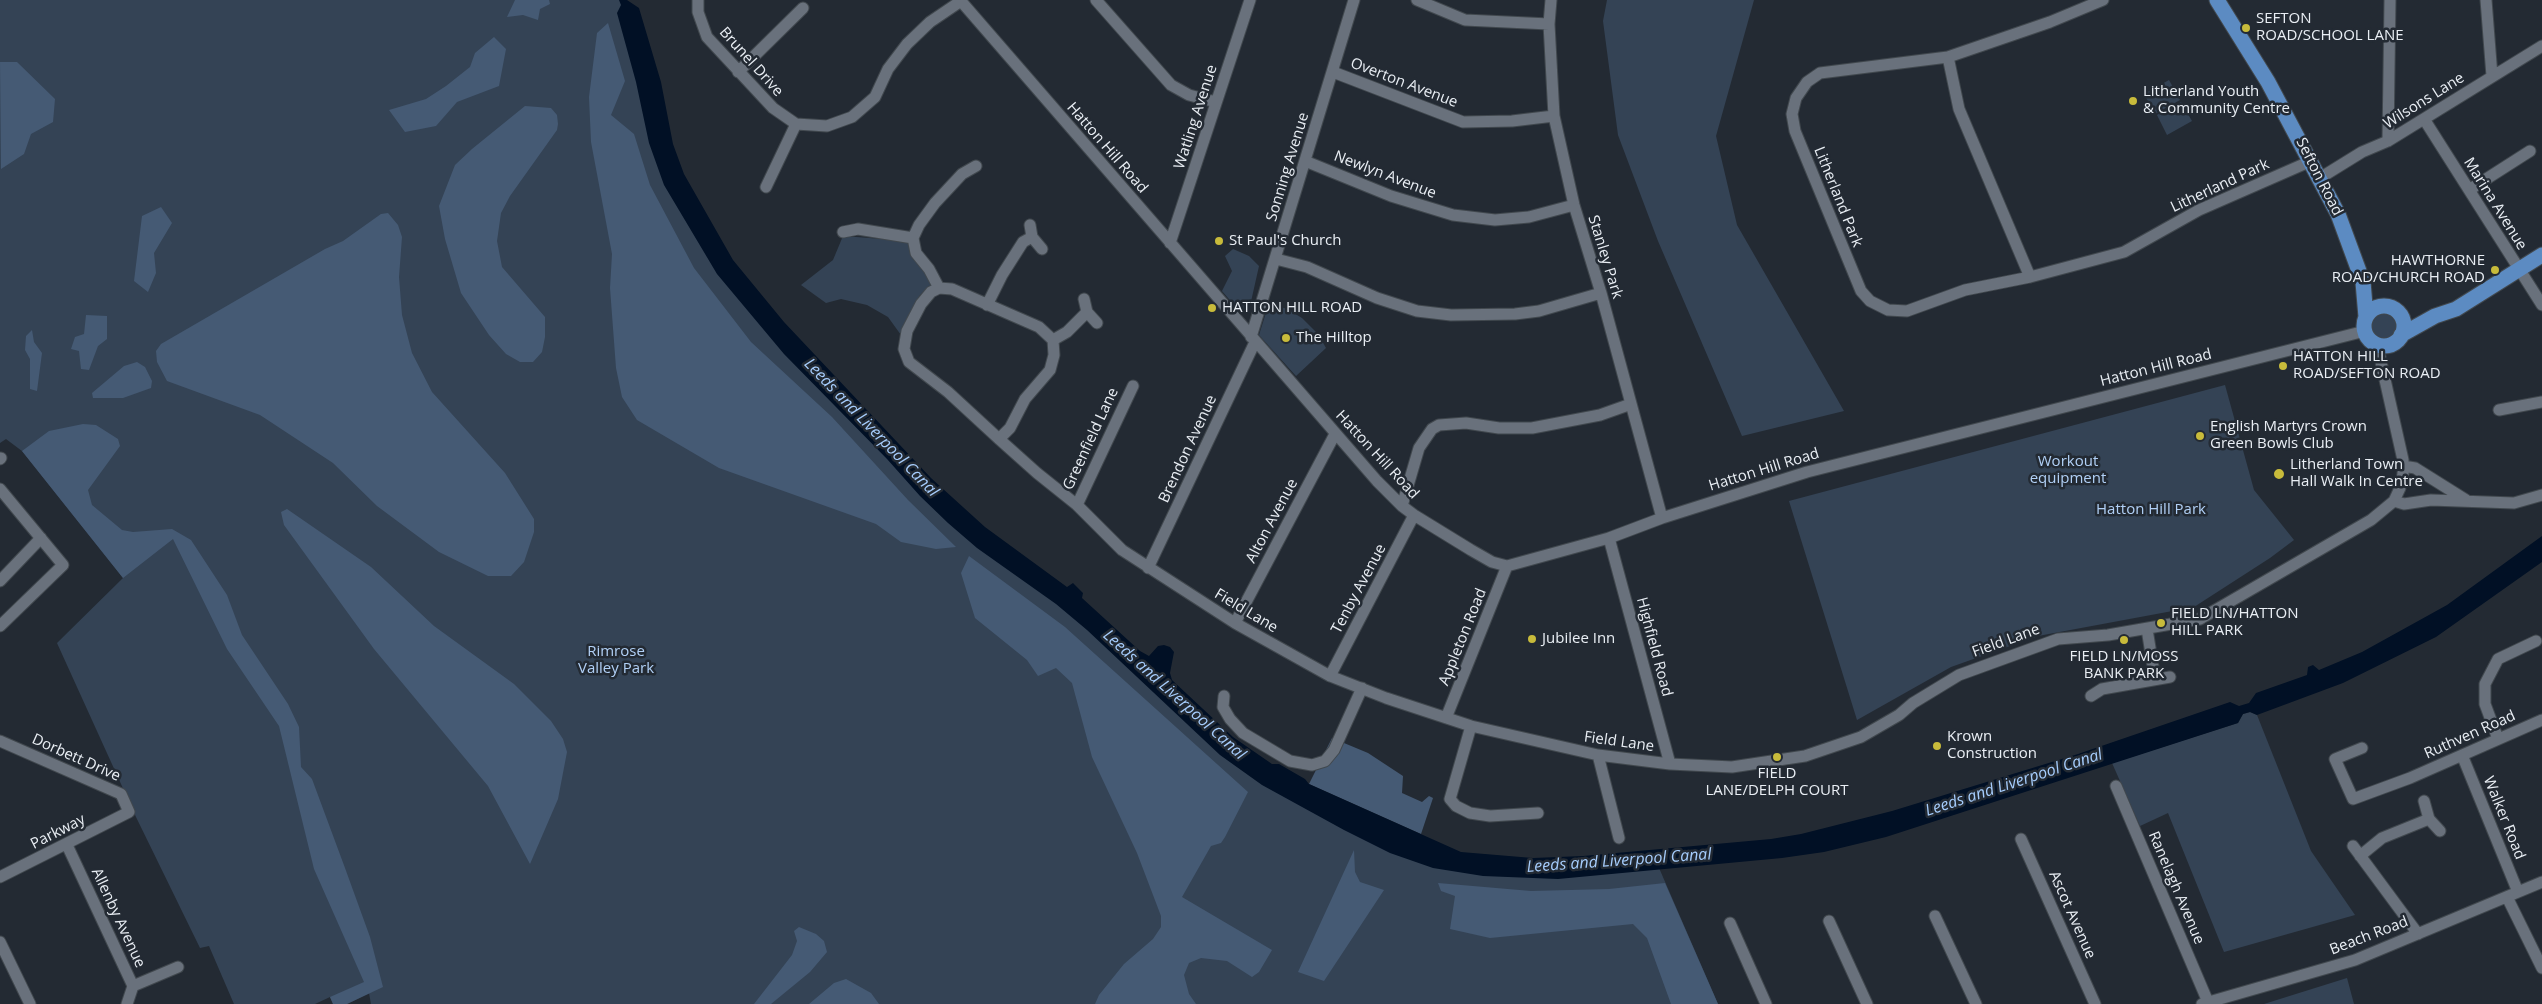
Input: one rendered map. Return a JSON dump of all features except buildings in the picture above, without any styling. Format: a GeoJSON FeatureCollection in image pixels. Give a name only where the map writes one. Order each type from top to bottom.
{"type":"FeatureCollection","features":[{"type":"Feature","properties":{"kind":"main road","name":"Sefton Road"},"geometry":{"type":"LineString","coordinates":[[2217,0],[2268,82],[2320,178],[2338,214],[2363,282]]}},
{"type":"Feature","properties":{"kind":"main road"},"geometry":{"type":"LineString","coordinates":[[2363,282],[2368,337],[2376,344],[2388,345],[2435,316],[2456,309],[2542,255]]}},
{"type":"Feature","properties":{"kind":"main road"},"geometry":{"type":"LineString","coordinates":[[2363,282],[2384,306]]}},
{"type":"Feature","properties":{"kind":"main road"},"geometry":{"type":"LineString","coordinates":[[2366,324],[2374,309],[2384,306],[2393,308],[2400,315],[2404,325],[2401,336]]}},
{"type":"Feature","properties":{"kind":"main road"},"geometry":{"type":"LineString","coordinates":[[2400,315],[2435,316]]}},
{"type":"Feature","properties":{"kind":"street","name":"Brunel Drive"},"geometry":{"type":"LineString","coordinates":[[698,0],[698,12],[707,38],[773,108],[796,124]]}},
{"type":"Feature","properties":{"kind":"street"},"geometry":{"type":"LineString","coordinates":[[1096,0],[1171,86],[1190,95],[1216,102]]}},
{"type":"Feature","properties":{"kind":"street","name":"Watling Avenue"},"geometry":{"type":"LineString","coordinates":[[1170,243],[1250,0]]}},
{"type":"Feature","properties":{"kind":"street","name":"Sonning Avenue"},"geometry":{"type":"LineString","coordinates":[[1253,339],[1354,0]]}},
{"type":"Feature","properties":{"kind":"street"},"geometry":{"type":"LineString","coordinates":[[1417,0],[1465,20],[1549,24]]}},
{"type":"Feature","properties":{"kind":"street","name":"Stanley Park"},"geometry":{"type":"LineString","coordinates":[[1551,0],[1549,24],[1554,116],[1574,205],[1601,293],[1662,518]]}},
{"type":"Feature","properties":{"kind":"street","name":"Litherland Park"},"geometry":{"type":"LineString","coordinates":[[2102,0],[2050,22],[1948,57],[1820,72],[1807,82],[1796,98],[1792,114],[1795,131],[1861,291],[1870,301],[1888,310],[1907,311],[1965,290],[2030,277],[2124,252],[2199,210],[2311,161]]}},
{"type":"Feature","properties":{"kind":"street"},"geometry":{"type":"LineString","coordinates":[[2388,141],[2390,0]]}},
{"type":"Feature","properties":{"kind":"street"},"geometry":{"type":"LineString","coordinates":[[2486,0],[2492,76]]}},
{"type":"Feature","properties":{"kind":"street"},"geometry":{"type":"LineString","coordinates":[[766,187],[796,124],[827,126],[852,117],[874,97],[888,69],[907,44],[930,22],[960,1]]}},
{"type":"Feature","properties":{"kind":"street","name":"Hatton Hill Road"},"geometry":{"type":"LineString","coordinates":[[960,1],[1335,434],[1402,506],[1471,550],[1492,562],[1507,566],[1609,538],[1662,518],[1806,472],[2366,324]]}},
{"type":"Feature","properties":{"kind":"street"},"geometry":{"type":"LineString","coordinates":[[738,72],[804,8]]}},
{"type":"Feature","properties":{"kind":"street","name":"Wilsons Lane"},"geometry":{"type":"LineString","coordinates":[[2320,178],[2362,152],[2388,141],[2542,46]]}},
{"type":"Feature","properties":{"kind":"street"},"geometry":{"type":"LineString","coordinates":[[1948,57],[1959,109],[2030,277]]}},
{"type":"Feature","properties":{"kind":"street","name":"Overton Avenue"},"geometry":{"type":"LineString","coordinates":[[1333,72],[1463,122],[1512,121],[1554,116]]}},
{"type":"Feature","properties":{"kind":"street","name":"Marina Avenue"},"geometry":{"type":"LineString","coordinates":[[2424,119],[2542,305]]}},
{"type":"Feature","properties":{"kind":"street"},"geometry":{"type":"LineString","coordinates":[[2469,190],[2530,151]]}},
{"type":"Feature","properties":{"kind":"street","name":"Newlyn Avenue"},"geometry":{"type":"LineString","coordinates":[[1305,161],[1412,204],[1452,215],[1495,220],[1529,217],[1574,205]]}},
{"type":"Feature","properties":{"kind":"street"},"geometry":{"type":"LineString","coordinates":[[976,166],[962,174],[935,204],[919,225],[913,238],[916,253],[929,269],[939,288],[952,289],[1039,327],[1053,340],[1054,355],[1050,370],[1025,399],[1010,428],[999,440]]}},
{"type":"Feature","properties":{"kind":"street"},"geometry":{"type":"LineString","coordinates":[[843,232],[858,229],[913,238]]}},
{"type":"Feature","properties":{"kind":"street"},"geometry":{"type":"LineString","coordinates":[[987,305],[1002,275],[1031,231],[1042,249]]}},
{"type":"Feature","properties":{"kind":"street"},"geometry":{"type":"LineString","coordinates":[[1276,259],[1307,268],[1377,298],[1416,311],[1451,315],[1515,314],[1539,311],[1601,293]]}},
{"type":"Feature","properties":{"kind":"street","name":"Field Lane"},"geometry":{"type":"LineString","coordinates":[[939,288],[931,292],[921,304],[907,331],[904,349],[909,362],[948,392],[999,440],[1077,505],[1122,550],[1235,623],[1330,676],[1471,726],[1598,755],[1670,764],[1732,767],[1805,756],[1861,737],[1899,715],[1913,703],[1959,675],[2003,657],[2058,639],[2148,629],[2195,621],[2212,614],[2371,520],[2394,501]]}},
{"type":"Feature","properties":{"kind":"street"},"geometry":{"type":"LineString","coordinates":[[1084,299],[1087,312],[1097,323]]}},
{"type":"Feature","properties":{"kind":"street"},"geometry":{"type":"LineString","coordinates":[[1053,340],[1066,332],[1087,312]]}},
{"type":"Feature","properties":{"kind":"street","name":"Brendon Avenue"},"geometry":{"type":"LineString","coordinates":[[1148,568],[1253,339]]}},
{"type":"Feature","properties":{"kind":"street"},"geometry":{"type":"LineString","coordinates":[[2376,344],[2403,466],[2400,488],[2394,501],[2404,504],[2431,500],[2514,503],[2542,495]]}},
{"type":"Feature","properties":{"kind":"street","name":"Greenfield Lane"},"geometry":{"type":"LineString","coordinates":[[1077,505],[1133,386]]}},
{"type":"Feature","properties":{"kind":"street"},"geometry":{"type":"LineString","coordinates":[[2499,410],[2542,402]]}},
{"type":"Feature","properties":{"kind":"street"},"geometry":{"type":"LineString","coordinates":[[1402,506],[1419,448],[1432,429],[1439,425],[1466,423],[1499,428],[1532,428],[1600,415],[1631,404]]}},
{"type":"Feature","properties":{"kind":"street","name":"Alton Avenue"},"geometry":{"type":"LineString","coordinates":[[1235,623],[1335,434]]}},
{"type":"Feature","properties":{"kind":"street"},"geometry":{"type":"LineString","coordinates":[[2403,466],[2415,468],[2453,493],[2472,502]]}},
{"type":"Feature","properties":{"kind":"street"},"geometry":{"type":"LineString","coordinates":[[0,489],[62,565],[0,626]]}},
{"type":"Feature","properties":{"kind":"street","name":"Tenby Avenue"},"geometry":{"type":"LineString","coordinates":[[1330,676],[1414,515]]}},
{"type":"Feature","properties":{"kind":"street"},"geometry":{"type":"LineString","coordinates":[[0,581],[41,538]]}},
{"type":"Feature","properties":{"kind":"street","name":"Highfield Road"},"geometry":{"type":"LineString","coordinates":[[1609,538],[1670,764]]}},
{"type":"Feature","properties":{"kind":"street","name":"Appleton Road"},"geometry":{"type":"LineString","coordinates":[[1446,718],[1507,566]]}},
{"type":"Feature","properties":{"kind":"street"},"geometry":{"type":"LineString","coordinates":[[2148,629],[2155,679]]}},
{"type":"Feature","properties":{"kind":"street"},"geometry":{"type":"LineString","coordinates":[[2498,739],[2485,704],[2484,684],[2498,659],[2536,641]]}},
{"type":"Feature","properties":{"kind":"street"},"geometry":{"type":"LineString","coordinates":[[2091,696],[2102,689],[2170,677]]}},
{"type":"Feature","properties":{"kind":"street"},"geometry":{"type":"LineString","coordinates":[[1224,696],[1223,708],[1243,733],[1290,761],[1312,765],[1325,761],[1334,750],[1362,688]]}},
{"type":"Feature","properties":{"kind":"street","name":"Ruthven Road"},"geometry":{"type":"LineString","coordinates":[[2362,748],[2335,759],[2353,799],[2410,778],[2542,720]]}},
{"type":"Feature","properties":{"kind":"street"},"geometry":{"type":"LineString","coordinates":[[1471,726],[1450,799],[1456,806],[1470,813],[1490,816],[1538,813]]}},
{"type":"Feature","properties":{"kind":"street","name":"Dorbett Drive"},"geometry":{"type":"LineString","coordinates":[[0,741],[121,794],[129,812]]}},
{"type":"Feature","properties":{"kind":"street"},"geometry":{"type":"LineString","coordinates":[[1598,755],[1618,838]]}},
{"type":"Feature","properties":{"kind":"street","name":"Walker Road"},"geometry":{"type":"LineString","coordinates":[[2462,755],[2512,895],[2542,968]]}},
{"type":"Feature","properties":{"kind":"street","name":"Ranelagh Avenue"},"geometry":{"type":"LineString","coordinates":[[2116,786],[2205,1003]]}},
{"type":"Feature","properties":{"kind":"street"},"geometry":{"type":"LineString","coordinates":[[2424,801],[2429,819],[2440,831]]}},
{"type":"Feature","properties":{"kind":"street","name":"Parkway"},"geometry":{"type":"LineString","coordinates":[[0,877],[67,845],[129,812]]}},
{"type":"Feature","properties":{"kind":"street"},"geometry":{"type":"LineString","coordinates":[[2418,934],[2357,851],[2382,838],[2429,819]]}},
{"type":"Feature","properties":{"kind":"street","name":"Ascot Avenue"},"geometry":{"type":"LineString","coordinates":[[2021,839],[2095,1004]]}},
{"type":"Feature","properties":{"kind":"street","name":"Allenby Avenue"},"geometry":{"type":"LineString","coordinates":[[67,845],[133,986],[127,1004]]}},
{"type":"Feature","properties":{"kind":"street","name":"Beach Road"},"geometry":{"type":"LineString","coordinates":[[2205,1003],[2355,960],[2542,882]]}},
{"type":"Feature","properties":{"kind":"street"},"geometry":{"type":"LineString","coordinates":[[1935,916],[1976,1004]]}},
{"type":"Feature","properties":{"kind":"street"},"geometry":{"type":"LineString","coordinates":[[1829,921],[1867,1004]]}},
{"type":"Feature","properties":{"kind":"street"},"geometry":{"type":"LineString","coordinates":[[1730,923],[1766,1004]]}},
{"type":"Feature","properties":{"kind":"street"},"geometry":{"type":"LineString","coordinates":[[0,942],[30,1004]]}},
{"type":"Feature","properties":{"kind":"street"},"geometry":{"type":"LineString","coordinates":[[133,986],[178,967]]}},
{"type":"Feature","properties":{"kind":"green space","name":"Rimrose Valley Park"},"geometry":{"type":"Polygon","coordinates":[[[0,0],[623,0],[648,83],[708,242],[877,435],[1232,751],[1443,859],[1656,861],[1718,1004],[371,1004],[369,993],[347,1004],[333,1004],[330,997],[315,1004],[234,1004],[209,946],[200,948],[136,817],[57,643],[123,578],[22,451],[6,439],[0,443],[0,0]]]}},
{"type":"Feature","properties":{"kind":"green space"},"geometry":{"type":"Polygon","coordinates":[[[1607,0],[1754,0],[1716,136],[1737,225],[1844,411],[1742,436],[1658,241],[1618,135],[1603,21],[1607,0]]]}},
{"type":"Feature","properties":{"kind":"green space"},"geometry":{"type":"Polygon","coordinates":[[[2169,80],[2180,100],[2155,114],[2144,94],[2169,80]]]}},
{"type":"Feature","properties":{"kind":"green space"},"geometry":{"type":"Polygon","coordinates":[[[2181,102],[2192,121],[2167,135],[2157,115],[2181,102]]]}},
{"type":"Feature","properties":{"kind":"green space"},"geometry":{"type":"Polygon","coordinates":[[[843,236],[908,241],[931,285],[920,295],[901,335],[888,317],[867,305],[841,299],[826,303],[801,285],[833,260],[843,236]]]}},
{"type":"Feature","properties":{"kind":"green space"},"geometry":{"type":"Polygon","coordinates":[[[1233,249],[1249,256],[1259,266],[1250,306],[1241,313],[1222,291],[1232,271],[1225,256],[1233,249]]]}},
{"type":"Feature","properties":{"kind":"green space"},"geometry":{"type":"Polygon","coordinates":[[[1269,303],[1287,309],[1302,318],[1318,334],[1326,348],[1296,376],[1259,335],[1269,303]]]}},
{"type":"Feature","properties":{"kind":"green space"},"geometry":{"type":"Polygon","coordinates":[[[2384,312],[2394,316],[2398,326],[2394,336],[2384,340],[2374,336],[2370,326],[2374,316],[2384,312]]]}},
{"type":"Feature","properties":{"kind":"green space","name":"Hatton Hill Park"},"geometry":{"type":"Polygon","coordinates":[[[2225,385],[2254,490],[2294,540],[2270,558],[2194,607],[2038,636],[1951,667],[1857,720],[1789,501],[2225,385]]]}},
{"type":"Feature","properties":{"kind":"green space"},"geometry":{"type":"Polygon","coordinates":[[[2250,712],[2257,715],[2311,851],[2355,915],[2224,952],[2168,813],[2140,826],[2112,763],[2238,723],[2243,714],[2250,712]]]}},
{"type":"Feature","properties":{"kind":"green space"},"geometry":{"type":"Polygon","coordinates":[[[2347,978],[2354,1004],[2264,1004],[2347,978]]]}},
{"type":"Feature","properties":{"kind":"shaded area"},"geometry":{"type":"Polygon","coordinates":[[[515,0],[549,0],[550,4],[540,9],[538,20],[523,15],[507,17],[515,0]]]}},
{"type":"Feature","properties":{"kind":"shaded area"},"geometry":{"type":"Polygon","coordinates":[[[608,23],[625,81],[611,115],[634,134],[650,185],[694,268],[751,342],[832,417],[908,500],[956,547],[936,549],[901,542],[876,524],[719,468],[637,420],[622,397],[616,368],[610,288],[612,254],[591,142],[589,97],[597,33],[608,23]]]}},
{"type":"Feature","properties":{"kind":"shaded area"},"geometry":{"type":"Polygon","coordinates":[[[494,37],[506,49],[499,86],[457,102],[436,126],[405,132],[389,110],[426,99],[446,86],[470,67],[475,53],[494,37]]]}},
{"type":"Feature","properties":{"kind":"shaded area"},"geometry":{"type":"Polygon","coordinates":[[[0,62],[17,62],[55,99],[53,122],[31,134],[24,154],[1,169],[0,62]]]}},
{"type":"Feature","properties":{"kind":"shaded area"},"geometry":{"type":"Polygon","coordinates":[[[525,106],[551,108],[557,115],[558,124],[557,130],[510,196],[501,213],[497,241],[502,267],[545,317],[545,337],[542,352],[533,362],[520,362],[506,354],[489,335],[461,293],[445,239],[439,206],[455,165],[525,106]]]}},
{"type":"Feature","properties":{"kind":"shaded area"},"geometry":{"type":"Polygon","coordinates":[[[161,207],[172,223],[154,253],[156,273],[148,292],[134,281],[142,216],[161,207]]]}},
{"type":"Feature","properties":{"kind":"shaded area"},"geometry":{"type":"Polygon","coordinates":[[[388,213],[398,225],[402,237],[399,277],[402,315],[412,353],[432,392],[505,473],[534,519],[534,532],[524,562],[511,576],[488,576],[439,552],[377,506],[333,463],[260,415],[167,381],[157,362],[156,351],[161,344],[325,249],[343,241],[381,214],[388,213]]]}},
{"type":"Feature","properties":{"kind":"shaded area"},"geometry":{"type":"Polygon","coordinates":[[[86,315],[107,316],[107,339],[98,346],[89,370],[81,369],[79,351],[71,349],[75,337],[84,334],[86,315]]]}},
{"type":"Feature","properties":{"kind":"shaded area"},"geometry":{"type":"Polygon","coordinates":[[[32,330],[34,342],[42,353],[37,391],[30,389],[30,359],[25,350],[26,336],[32,330]]]}},
{"type":"Feature","properties":{"kind":"shaded area"},"geometry":{"type":"Polygon","coordinates":[[[137,362],[145,367],[152,381],[151,388],[123,398],[93,398],[92,393],[124,366],[137,362]]]}},
{"type":"Feature","properties":{"kind":"shaded area"},"geometry":{"type":"Polygon","coordinates":[[[83,424],[96,425],[118,439],[120,446],[88,490],[92,505],[122,530],[133,532],[172,529],[191,540],[227,595],[242,635],[288,704],[299,727],[301,767],[312,779],[370,937],[383,987],[347,1004],[333,1004],[330,997],[364,982],[314,869],[279,726],[227,649],[173,539],[123,578],[22,451],[49,431],[83,424]]]}},
{"type":"Feature","properties":{"kind":"shaded area"},"geometry":{"type":"Polygon","coordinates":[[[287,509],[371,567],[434,626],[514,684],[551,721],[563,739],[567,752],[558,799],[530,864],[488,786],[374,649],[284,525],[281,512],[287,509]]]}},
{"type":"Feature","properties":{"kind":"shaded area"},"geometry":{"type":"Polygon","coordinates":[[[969,556],[1065,627],[1248,792],[1225,837],[1221,843],[1211,846],[1182,897],[1272,950],[1259,972],[1252,977],[1227,961],[1201,958],[1189,963],[1184,975],[1189,994],[1196,1004],[1095,1004],[1099,995],[1124,964],[1153,939],[1161,927],[1161,916],[1137,853],[1092,757],[1072,683],[1056,668],[1038,676],[1027,660],[975,618],[961,573],[969,556]]]}},
{"type":"Feature","properties":{"kind":"shaded area"},"geometry":{"type":"Polygon","coordinates":[[[1332,738],[1368,753],[1403,776],[1402,793],[1422,802],[1429,796],[1433,798],[1421,834],[1309,784],[1332,738]]]}},
{"type":"Feature","properties":{"kind":"shaded area"},"geometry":{"type":"Polygon","coordinates":[[[1354,850],[1355,872],[1360,882],[1384,890],[1324,981],[1298,972],[1354,850]]]}},
{"type":"Feature","properties":{"kind":"shaded area"},"geometry":{"type":"Polygon","coordinates":[[[1438,883],[1531,891],[1609,889],[1665,883],[1718,1004],[1671,1004],[1647,938],[1633,924],[1490,938],[1450,929],[1455,896],[1441,891],[1438,883]]]}},
{"type":"Feature","properties":{"kind":"shaded area"},"geometry":{"type":"Polygon","coordinates":[[[799,927],[816,934],[824,941],[827,952],[810,972],[771,1004],[754,1004],[792,955],[797,941],[794,931],[799,927]]]}},
{"type":"Feature","properties":{"kind":"shaded area"},"geometry":{"type":"Polygon","coordinates":[[[846,979],[871,993],[879,1004],[809,1004],[834,983],[846,979]]]}},
{"type":"Feature","properties":{"kind":"water","name":"Leeds and Liverpool Canal"},"geometry":{"type":"Polygon","coordinates":[[[619,0],[627,0],[639,8],[661,82],[673,144],[684,174],[733,260],[784,322],[931,478],[985,527],[1067,587],[1073,583],[1083,593],[1082,598],[1140,651],[1149,656],[1158,646],[1170,647],[1174,652],[1170,673],[1172,680],[1233,737],[1272,764],[1279,764],[1305,779],[1309,784],[1461,852],[1533,858],[1583,856],[1771,839],[1801,834],[1892,811],[2078,754],[2230,702],[2239,706],[2249,703],[2256,693],[2307,675],[2308,667],[2313,665],[2319,670],[2362,652],[2447,605],[2542,536],[2542,562],[2436,637],[2343,683],[2257,715],[2250,712],[2243,714],[2238,723],[1886,837],[1824,852],[1782,858],[1558,879],[1483,876],[1433,868],[1390,853],[1344,830],[1262,785],[1220,755],[1087,630],[1056,604],[977,548],[948,523],[784,354],[717,274],[664,185],[649,143],[636,82],[617,13],[621,5],[619,0]]]}},
{"type":"Feature","properties":{"kind":"place","name":"SEFTON ROAD/SCHOOL LANE"},"geometry":{"type":"Point","coordinates":[2246,28]}},
{"type":"Feature","properties":{"kind":"place","name":"Litherland Youth & Community Centre"},"geometry":{"type":"Point","coordinates":[2133,101]}},
{"type":"Feature","properties":{"kind":"place","name":"St Paul's Church"},"geometry":{"type":"Point","coordinates":[1219,241]}},
{"type":"Feature","properties":{"kind":"place","name":"HAWTHORNE ROAD/CHURCH ROAD"},"geometry":{"type":"Point","coordinates":[2495,270]}},
{"type":"Feature","properties":{"kind":"place","name":"HATTON HILL ROAD"},"geometry":{"type":"Point","coordinates":[1212,308]}},
{"type":"Feature","properties":{"kind":"place","name":"The Hilltop"},"geometry":{"type":"Point","coordinates":[1286,338]}},
{"type":"Feature","properties":{"kind":"place","name":"HATTON HILL ROAD/SEFTON ROAD"},"geometry":{"type":"Point","coordinates":[2283,366]}},
{"type":"Feature","properties":{"kind":"place","name":"English Martyrs Crown Green Bowls Club"},"geometry":{"type":"Point","coordinates":[2200,436]}},
{"type":"Feature","properties":{"kind":"place","name":"Litherland Town Hall Walk In Centre"},"geometry":{"type":"Point","coordinates":[2279,474]}},
{"type":"Feature","properties":{"kind":"place","name":"FIELD LN/HATTON HILL PARK"},"geometry":{"type":"Point","coordinates":[2161,623]}},
{"type":"Feature","properties":{"kind":"place","name":"Jubilee Inn"},"geometry":{"type":"Point","coordinates":[1532,639]}},
{"type":"Feature","properties":{"kind":"place","name":"FIELD LN/MOSS BANK PARK"},"geometry":{"type":"Point","coordinates":[2124,640]}},
{"type":"Feature","properties":{"kind":"place","name":"Krown Construction"},"geometry":{"type":"Point","coordinates":[1937,746]}},
{"type":"Feature","properties":{"kind":"place","name":"FIELD LANE/DELPH COURT"},"geometry":{"type":"Point","coordinates":[1777,757]}},
{"type":"Feature","properties":{"kind":"park label","name":"Workout equipment"},"geometry":{"type":"Point","coordinates":[2068,470]}}]}
